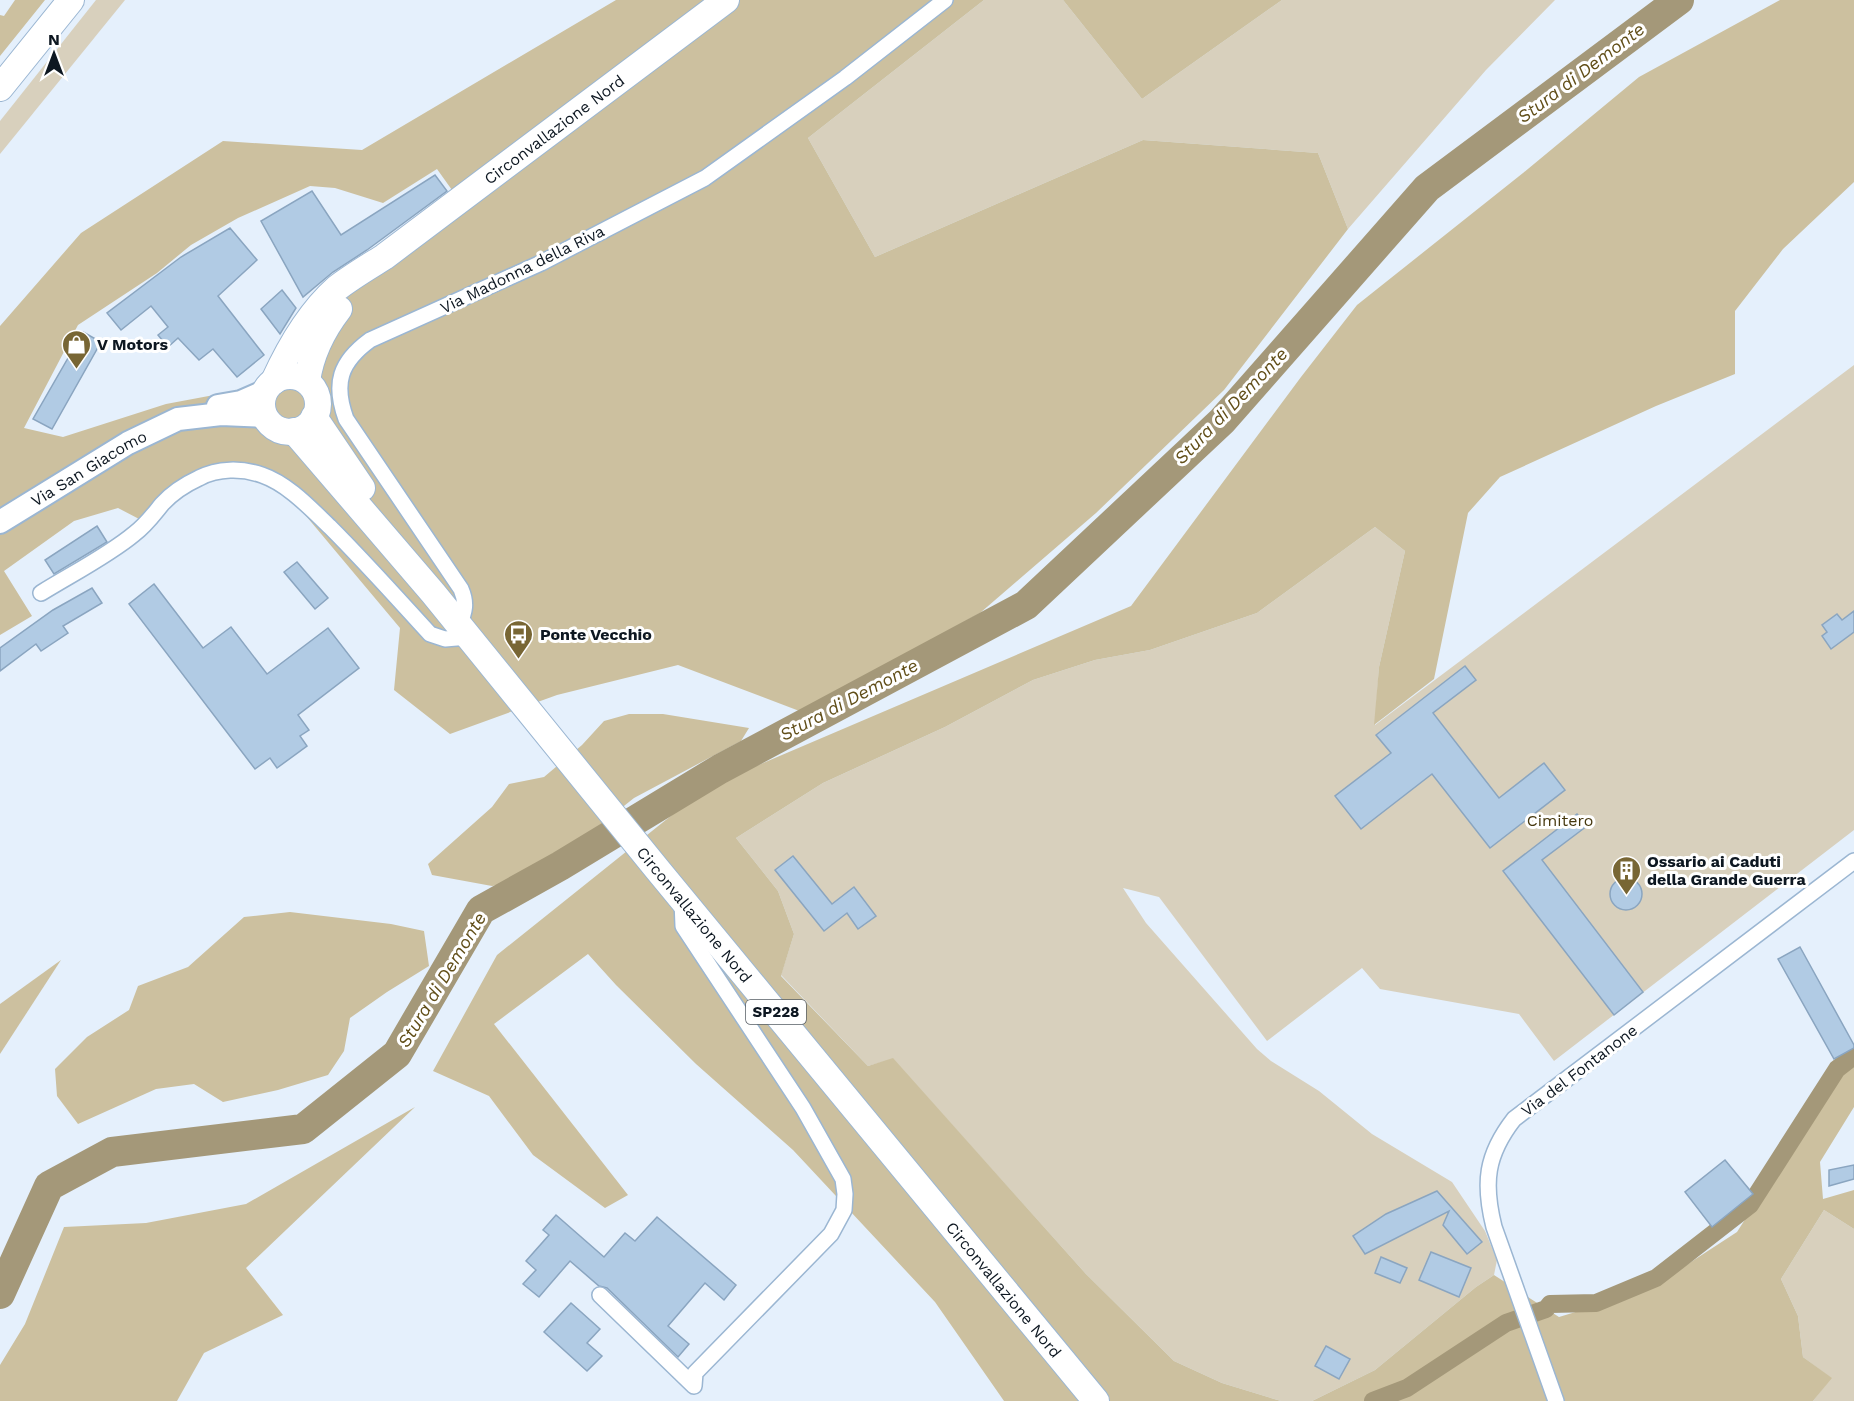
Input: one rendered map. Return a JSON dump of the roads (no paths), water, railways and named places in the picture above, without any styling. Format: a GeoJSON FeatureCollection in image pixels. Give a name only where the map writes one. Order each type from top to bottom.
{"type":"FeatureCollection","features":[{"type":"Feature","properties":{"kind":"main road"},"geometry":{"type":"LineString","coordinates":[[0,88],[71,0]]}},
{"type":"Feature","properties":{"kind":"main road","name":"Circonvallazione Nord"},"geometry":{"type":"LineString","coordinates":[[268,396],[291,348],[312,317],[337,289],[384,257],[726,0]]}},
{"type":"Feature","properties":{"kind":"main road","name":"Circonvallazione Nord"},"geometry":{"type":"LineString","coordinates":[[307,377],[315,347],[326,325],[384,257]]}},
{"type":"Feature","properties":{"kind":"main road"},"geometry":{"type":"LineString","coordinates":[[282,376],[307,377],[318,402],[304,424],[277,428],[268,396],[282,376]]}},
{"type":"Feature","properties":{"kind":"main road","name":"Via San Giacomo"},"geometry":{"type":"LineString","coordinates":[[0,522],[120,448],[178,419],[185,413],[268,396]]}},
{"type":"Feature","properties":{"kind":"main road","name":"Circonvallazione Nord"},"geometry":{"type":"LineString","coordinates":[[304,424],[432,593],[520,702],[1096,1401]]}},
{"type":"Feature","properties":{"kind":"street","name":"Via Madonna della Riva"},"geometry":{"type":"LineString","coordinates":[[463,631],[466,600],[461,589],[346,419],[339,401],[339,383],[345,365],[356,350],[370,340],[541,263],[705,178],[845,78],[945,0]]}},
{"type":"Feature","properties":{"kind":"street"},"geometry":{"type":"LineString","coordinates":[[291,348],[302,360],[307,377]]}},
{"type":"Feature","properties":{"kind":"street"},"geometry":{"type":"LineString","coordinates":[[41,592],[131,537],[148,523],[163,503],[201,476],[221,470],[240,470],[262,475],[280,484],[310,507],[368,564],[430,634],[445,639],[463,631]]}},
{"type":"Feature","properties":{"kind":"street","name":"Via del Fontanone"},"geometry":{"type":"LineString","coordinates":[[1556,1401],[1494,1227],[1488,1203],[1487,1178],[1493,1154],[1502,1135],[1514,1119],[1854,861]]}},
{"type":"Feature","properties":{"kind":"street"},"geometry":{"type":"LineString","coordinates":[[600,1295],[694,1386],[695,1373],[831,1233],[844,1210],[843,1179],[804,1108],[683,926],[681,898]]}},
{"type":"Feature","properties":{"kind":"waterway","name":"Stura di Demonte"},"geometry":{"type":"LineString","coordinates":[[0,1294],[49,1186],[112,1152],[303,1129],[397,1054],[481,910],[560,866],[720,769],[1026,605],[1222,421],[1427,188],[1679,0]]}},
{"type":"Feature","properties":{"kind":"waterway"},"geometry":{"type":"LineString","coordinates":[[1373,1401],[1407,1388],[1506,1323],[1546,1309],[1550,1304],[1596,1303],[1656,1278],[1750,1205],[1837,1069],[1854,1056]]}},
{"type":"Feature","properties":{"kind":"place","name":"V Motors"},"geometry":{"type":"Point","coordinates":[76,370]}},
{"type":"Feature","properties":{"kind":"place","name":"Ponte Vecchio"},"geometry":{"type":"Point","coordinates":[519,660]}},
{"type":"Feature","properties":{"kind":"place","name":"Ossario ai Caduti della Grande Guerra"},"geometry":{"type":"Point","coordinates":[1626,896]}},
{"type":"Feature","properties":{"kind":"park label","name":"Cimitero"},"geometry":{"type":"Point","coordinates":[1560,820]}}]}
